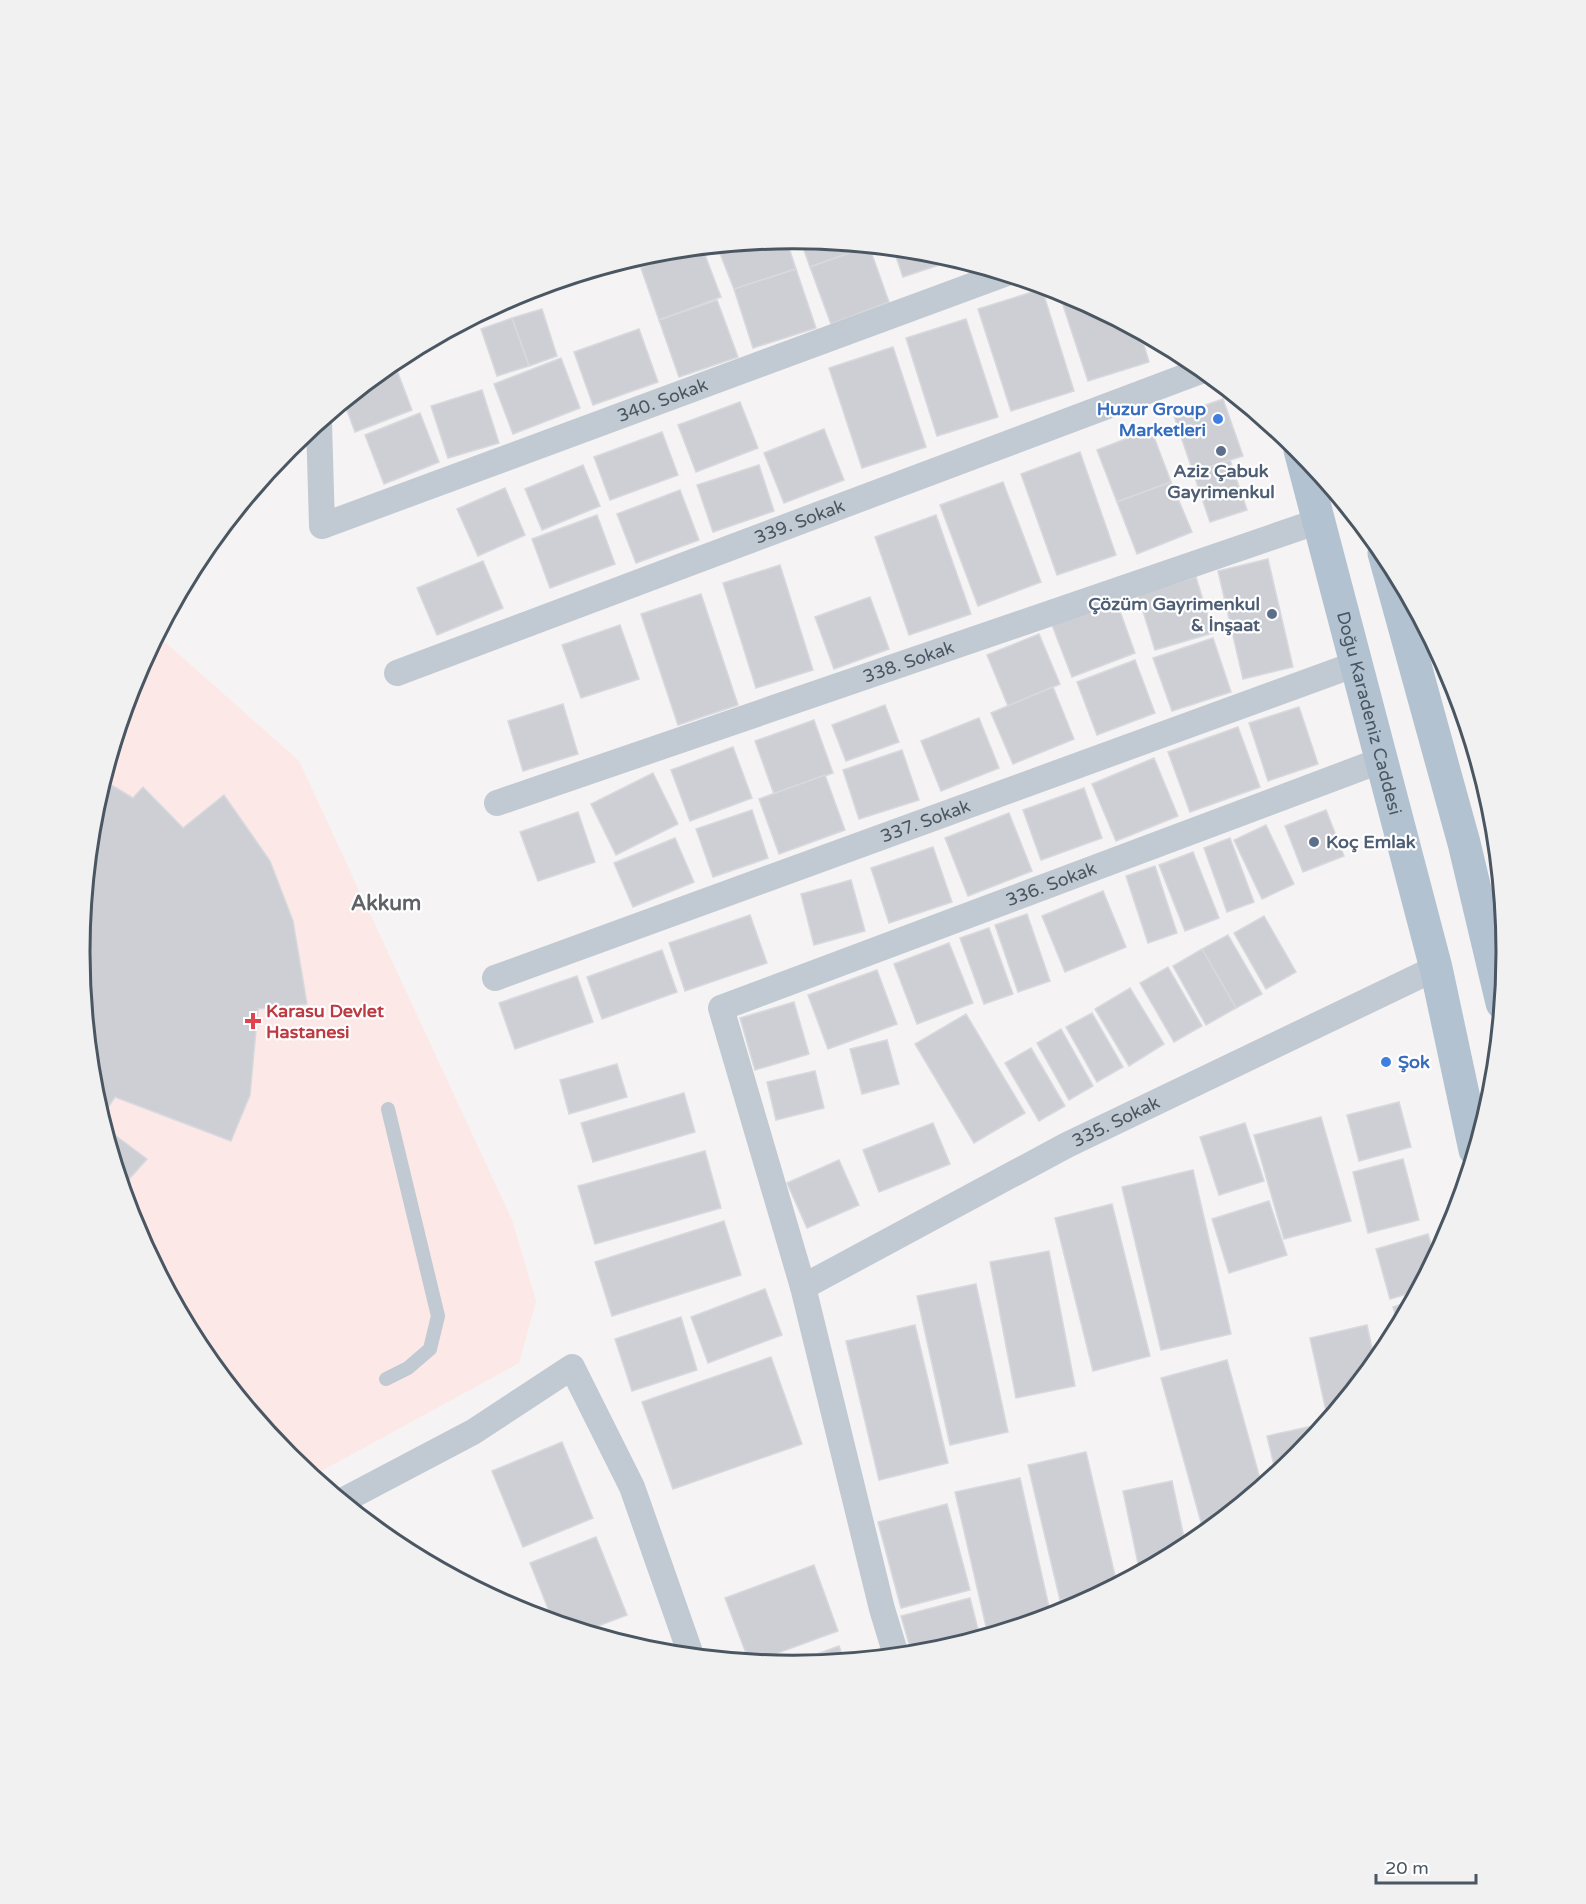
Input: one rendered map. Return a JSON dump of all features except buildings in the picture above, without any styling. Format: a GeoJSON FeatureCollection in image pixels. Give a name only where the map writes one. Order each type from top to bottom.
{"type":"FeatureCollection","features":[{"type":"Feature","properties":{"kind":"main road","name":"Doğu Karadeniz Caddesi"},"geometry":{"type":"LineString","coordinates":[[1306,471],[1436,968],[1472,1135]]}},
{"type":"Feature","properties":{"kind":"main road"},"geometry":{"type":"LineString","coordinates":[[1392,584],[1464,843],[1495,974]]}},
{"type":"Feature","properties":{"kind":"street","name":"340. Sokak"},"geometry":{"type":"LineString","coordinates":[[319,432],[322,526],[993,278]]}},
{"type":"Feature","properties":{"kind":"street","name":"339. Sokak"},"geometry":{"type":"LineString","coordinates":[[396,672],[1193,374]]}},
{"type":"Feature","properties":{"kind":"street","name":"338. Sokak"},"geometry":{"type":"LineString","coordinates":[[497,803],[1319,521]]}},
{"type":"Feature","properties":{"kind":"street","name":"337. Sokak"},"geometry":{"type":"LineString","coordinates":[[495,978],[1356,664]]}},
{"type":"Feature","properties":{"kind":"street","name":"336. Sokak"},"geometry":{"type":"LineString","coordinates":[[802,1287],[721,1008],[1382,760]]}},
{"type":"Feature","properties":{"kind":"street","name":"335. Sokak"},"geometry":{"type":"LineString","coordinates":[[802,1287],[1067,1145],[1436,968]]}},
{"type":"Feature","properties":{"kind":"street"},"geometry":{"type":"LineString","coordinates":[[802,1287],[882,1609],[894,1647]]}},
{"type":"Feature","properties":{"kind":"street"},"geometry":{"type":"LineString","coordinates":[[349,1497],[473,1432],[572,1367],[632,1487],[689,1647]]}},
{"type":"Feature","properties":{"kind":"lane"},"geometry":{"type":"LineString","coordinates":[[386,1379],[408,1368],[430,1349],[438,1316],[388,1109]]}},
{"type":"Feature","properties":{"kind":"shaded area","name":"Karasu Devlet Hastanesi"},"geometry":{"type":"Polygon","coordinates":[[[163,640],[299,761],[512,1220],[536,1301],[519,1363],[320,1472],[264,1416],[235,1380],[208,1343],[162,1263],[127,1178],[114,1134],[96,1044],[90,952],[96,860],[114,770],[127,726],[163,640]]]}},
{"type":"Feature","properties":{"kind":"place","name":"Huzur Group Marketleri"},"geometry":{"type":"Point","coordinates":[1218,419]}},
{"type":"Feature","properties":{"kind":"place","name":"Aziz Çabuk Gayrimenkul"},"geometry":{"type":"Point","coordinates":[1221,451]}},
{"type":"Feature","properties":{"kind":"place","name":"Çözüm Gayrimenkul & İnşaat"},"geometry":{"type":"Point","coordinates":[1272,614]}},
{"type":"Feature","properties":{"kind":"place","name":"Koç Emlak"},"geometry":{"type":"Point","coordinates":[1314,842]}},
{"type":"Feature","properties":{"kind":"place","name":"Karasu Devlet Hastanesi"},"geometry":{"type":"Point","coordinates":[253,1021]}},
{"type":"Feature","properties":{"kind":"place","name":"Şok"},"geometry":{"type":"Point","coordinates":[1386,1062]}},
{"type":"Feature","properties":{"kind":"district","name":"Akkum"},"geometry":{"type":"Point","coordinates":[386,903]}}]}
